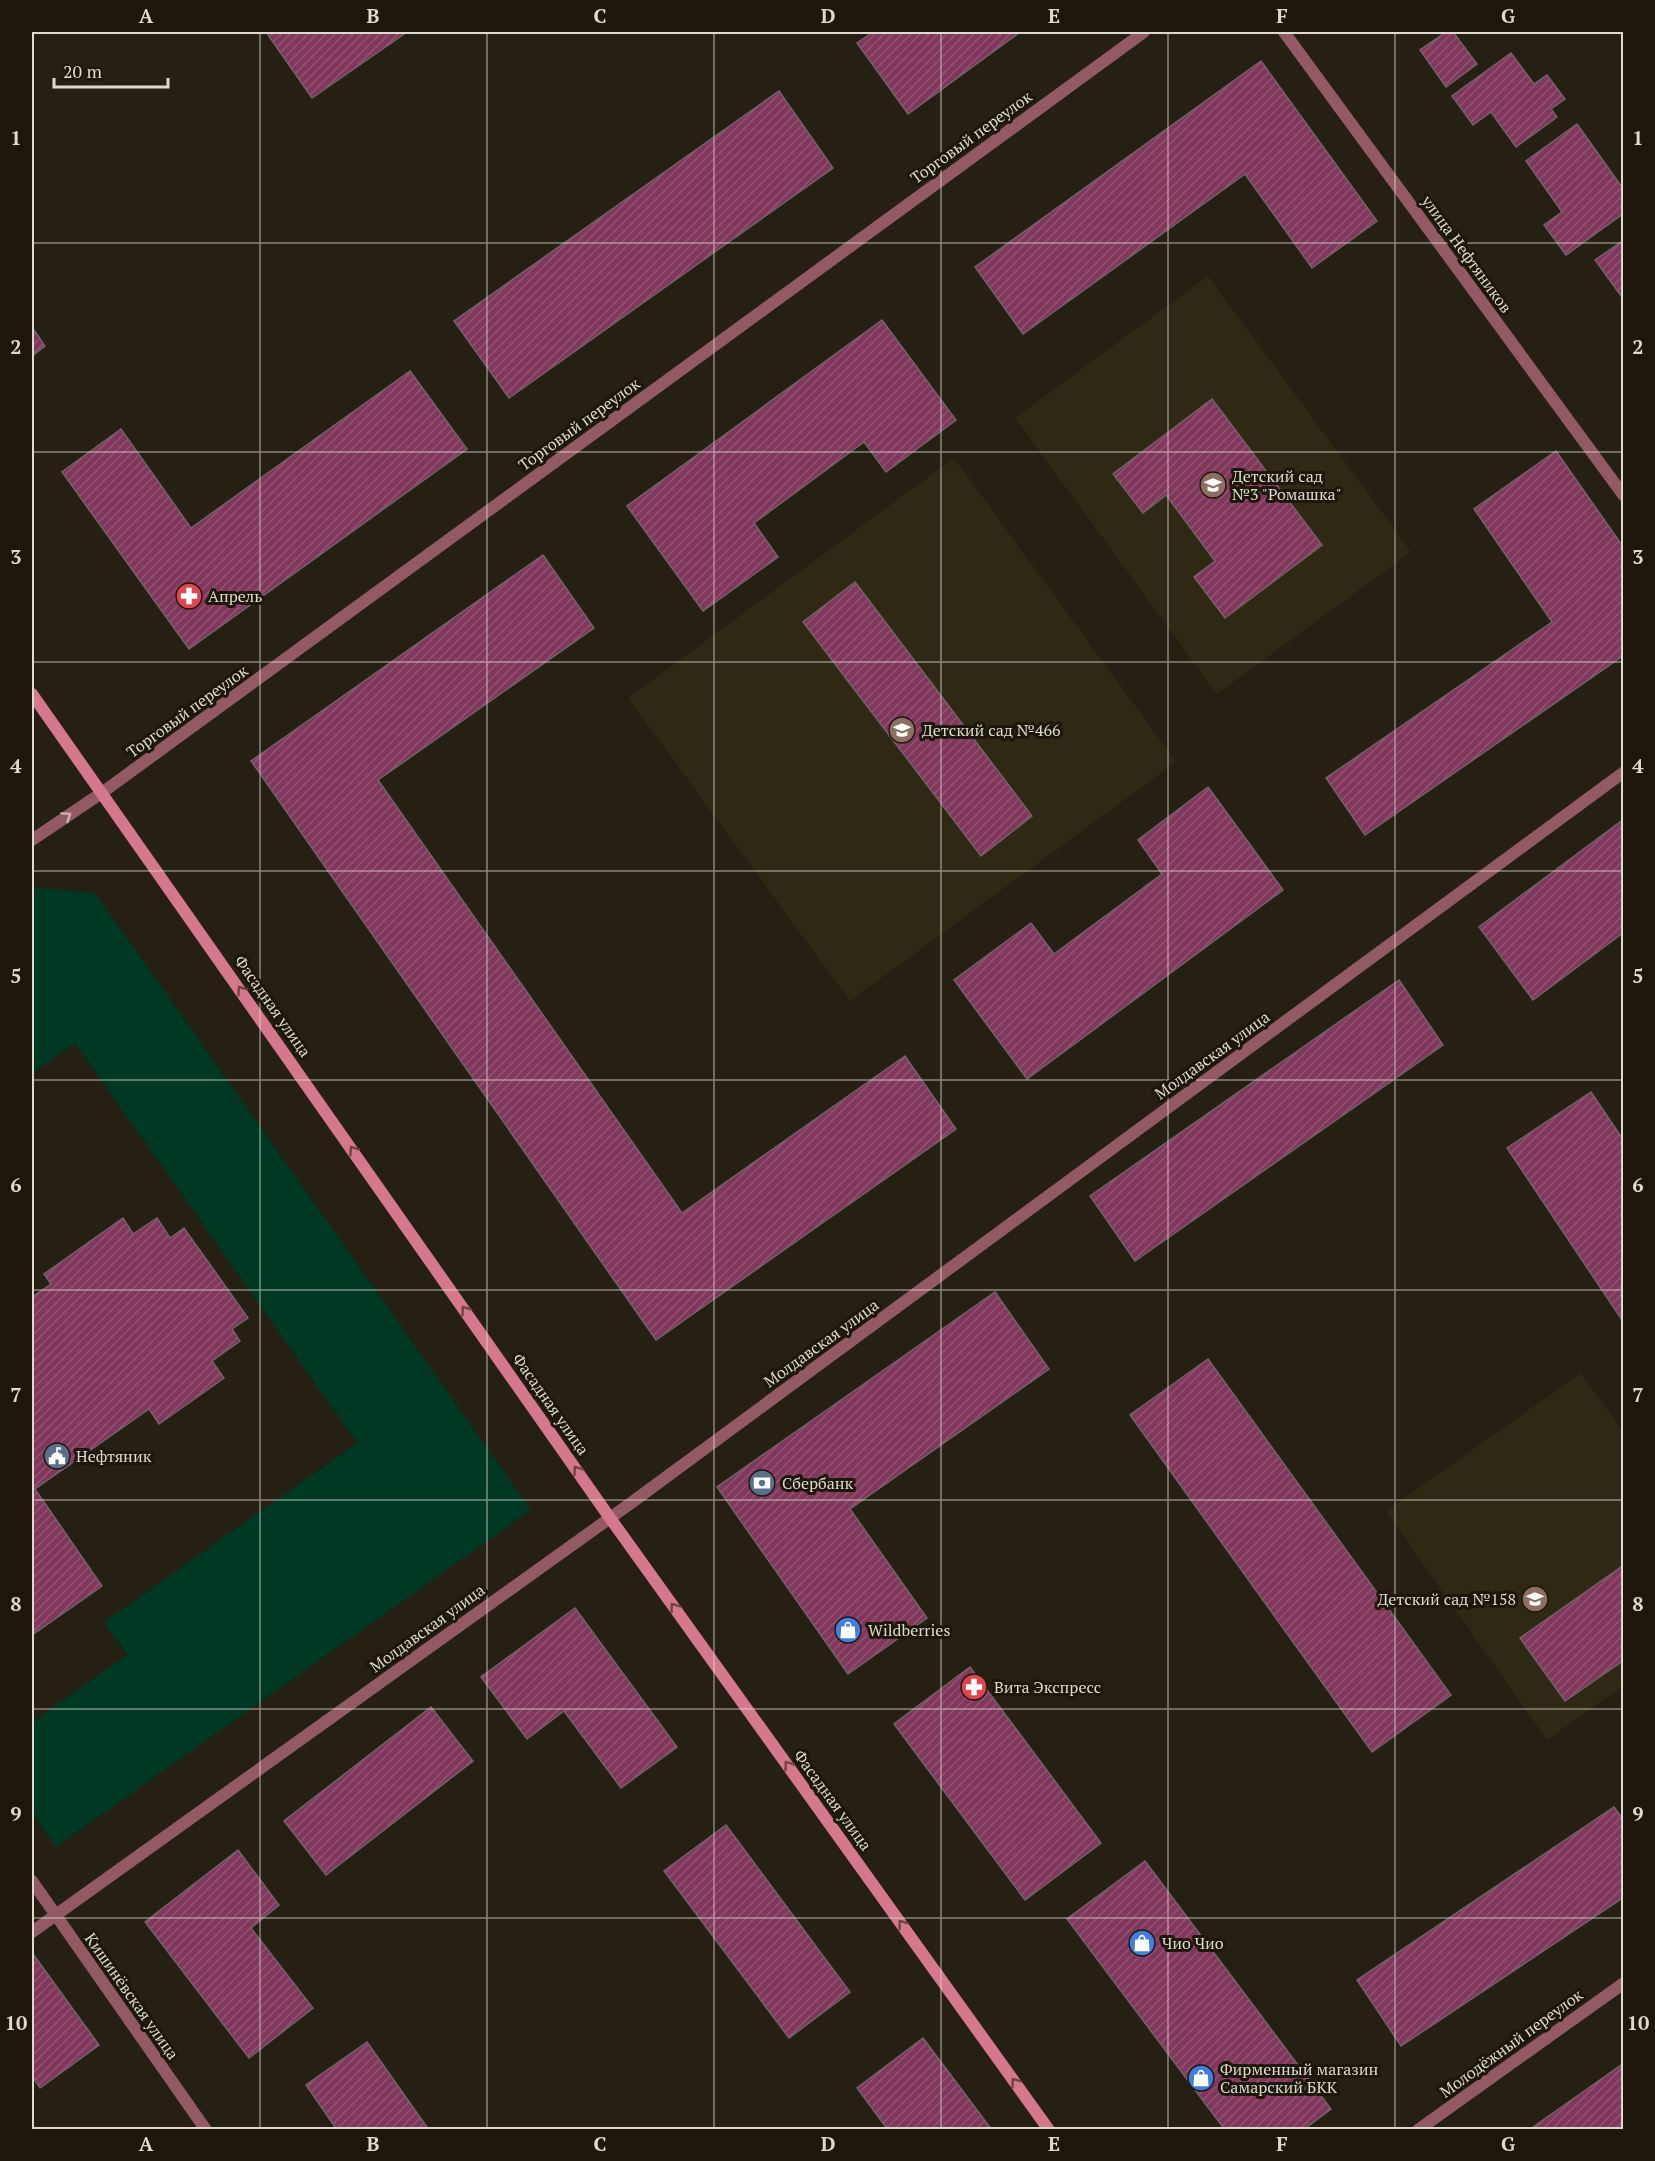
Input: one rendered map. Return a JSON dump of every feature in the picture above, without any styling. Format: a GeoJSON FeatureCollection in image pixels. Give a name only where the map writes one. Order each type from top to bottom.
{"type":"FeatureCollection","features":[{"type":"Feature","properties":{"kind":"main road","name":"Фасадная улица"},"geometry":{"type":"LineString","coordinates":[[32,694],[103,792],[610,1518],[1049,2130]]}},
{"type":"Feature","properties":{"kind":"street","name":"Торговый переулок"},"geometry":{"type":"LineString","coordinates":[[32,840],[103,792],[1144,32]]}},
{"type":"Feature","properties":{"kind":"street","name":"улица Нефтяников"},"geometry":{"type":"LineString","coordinates":[[1284,32],[1623,496]]}},
{"type":"Feature","properties":{"kind":"street","name":"Молдавская улица"},"geometry":{"type":"LineString","coordinates":[[32,1932],[610,1518],[1623,772]]}},
{"type":"Feature","properties":{"kind":"street","name":"Кишинёвская улица"},"geometry":{"type":"LineString","coordinates":[[32,1881],[206,2130]]}},
{"type":"Feature","properties":{"kind":"street","name":"Молодёжный переулок"},"geometry":{"type":"LineString","coordinates":[[1418,2130],[1623,1983]]}},
{"type":"Feature","properties":{"kind":"shaded area","name":"Детский сад №3 \"Ромашка\""},"geometry":{"type":"Polygon","coordinates":[[[1208,276],[1411,552],[1217,694],[1015,418],[1208,276]]]}},
{"type":"Feature","properties":{"kind":"shaded area","name":"Детский сад №466"},"geometry":{"type":"Polygon","coordinates":[[[954,458],[1176,762],[850,1001],[628,698],[954,458]]]}},
{"type":"Feature","properties":{"kind":"shaded area","name":"Детский сад №158"},"geometry":{"type":"Polygon","coordinates":[[[1581,1373],[1623,1432],[1623,1686],[1547,1740],[1386,1511],[1581,1373]]]}},
{"type":"Feature","properties":{"kind":"green space"},"geometry":{"type":"Polygon","coordinates":[[[32,887],[95,893],[531,1510],[56,1847],[32,1812],[32,1722],[127,1655],[104,1622],[357,1443],[75,1043],[32,1074],[32,887]]]}},
{"type":"Feature","properties":{"kind":"building"},"geometry":{"type":"Polygon","coordinates":[[[266,32],[407,32],[312,98],[266,32]]]}},
{"type":"Feature","properties":{"kind":"building"},"geometry":{"type":"Polygon","coordinates":[[[873,32],[1020,32],[908,114],[857,43],[873,32]]]}},
{"type":"Feature","properties":{"kind":"building"},"geometry":{"type":"Polygon","coordinates":[[[1446,32],[1453,32],[1477,64],[1446,87],[1420,50],[1446,32]]]}},
{"type":"Feature","properties":{"kind":"building"},"geometry":{"type":"Polygon","coordinates":[[[1511,53],[1534,84],[1547,75],[1565,99],[1551,109],[1557,117],[1516,147],[1491,112],[1473,125],[1452,96],[1511,53]]]}},
{"type":"Feature","properties":{"kind":"building"},"geometry":{"type":"Polygon","coordinates":[[[1261,61],[1377,221],[1312,268],[1245,174],[1023,334],[975,267],[1261,61]]]}},
{"type":"Feature","properties":{"kind":"building"},"geometry":{"type":"Polygon","coordinates":[[[779,91],[833,168],[509,398],[454,321],[779,91]]]}},
{"type":"Feature","properties":{"kind":"building"},"geometry":{"type":"Polygon","coordinates":[[[1577,124],[1624,190],[1624,213],[1566,255],[1544,225],[1562,212],[1526,161],[1577,124]]]}},
{"type":"Feature","properties":{"kind":"building"},"geometry":{"type":"Polygon","coordinates":[[[1624,240],[1624,300],[1595,260],[1624,240]]]}},
{"type":"Feature","properties":{"kind":"building"},"geometry":{"type":"Polygon","coordinates":[[[882,320],[956,420],[886,472],[864,442],[754,523],[778,557],[703,611],[627,506],[882,320]]]}},
{"type":"Feature","properties":{"kind":"building"},"geometry":{"type":"Polygon","coordinates":[[[32,327],[45,346],[32,356],[32,327]]]}},
{"type":"Feature","properties":{"kind":"building"},"geometry":{"type":"Polygon","coordinates":[[[410,371],[467,449],[189,649],[62,472],[121,429],[191,528],[410,371]]]}},
{"type":"Feature","properties":{"kind":"building"},"geometry":{"type":"Polygon","coordinates":[[[1212,399],[1322,545],[1225,618],[1194,577],[1215,561],[1166,495],[1143,513],[1113,474],[1212,399]]]}},
{"type":"Feature","properties":{"kind":"building"},"geometry":{"type":"Polygon","coordinates":[[[1556,451],[1624,548],[1624,655],[1365,835],[1326,778],[1552,622],[1474,509],[1556,451]]]}},
{"type":"Feature","properties":{"kind":"building"},"geometry":{"type":"Polygon","coordinates":[[[543,555],[594,628],[378,780],[682,1213],[905,1056],[956,1129],[656,1340],[251,761],[543,555]]]}},
{"type":"Feature","properties":{"kind":"building"},"geometry":{"type":"Polygon","coordinates":[[[855,582],[1032,816],[981,856],[803,622],[855,582]]]}},
{"type":"Feature","properties":{"kind":"building"},"geometry":{"type":"Polygon","coordinates":[[[1208,787],[1283,890],[1027,1079],[954,980],[1031,923],[1054,954],[1162,874],[1138,840],[1208,787]]]}},
{"type":"Feature","properties":{"kind":"building"},"geometry":{"type":"Polygon","coordinates":[[[1624,819],[1624,932],[1533,1000],[1479,927],[1624,819]]]}},
{"type":"Feature","properties":{"kind":"building"},"geometry":{"type":"Polygon","coordinates":[[[1399,980],[1443,1045],[1135,1261],[1090,1196],[1399,980]]]}},
{"type":"Feature","properties":{"kind":"building"},"geometry":{"type":"Polygon","coordinates":[[[1591,1092],[1624,1141],[1624,1323],[1507,1148],[1591,1092]]]}},
{"type":"Feature","properties":{"kind":"building","name":"Нефтяник"},"geometry":{"type":"Polygon","coordinates":[[[123,1218],[133,1234],[157,1218],[170,1238],[184,1228],[248,1318],[232,1329],[240,1341],[212,1361],[224,1378],[159,1424],[149,1409],[35,1489],[102,1586],[32,1635],[32,1297],[51,1284],[44,1274],[123,1218]]]}},
{"type":"Feature","properties":{"kind":"building"},"geometry":{"type":"Polygon","coordinates":[[[995,1292],[1049,1369],[850,1509],[927,1618],[848,1674],[717,1487],[995,1292]]]}},
{"type":"Feature","properties":{"kind":"building"},"geometry":{"type":"Polygon","coordinates":[[[1208,1359],[1451,1695],[1372,1752],[1130,1415],[1208,1359]]]}},
{"type":"Feature","properties":{"kind":"building"},"geometry":{"type":"Polygon","coordinates":[[[1624,1565],[1624,1660],[1565,1701],[1520,1638],[1624,1565]]]}},
{"type":"Feature","properties":{"kind":"building"},"geometry":{"type":"Polygon","coordinates":[[[575,1608],[677,1747],[621,1788],[564,1711],[527,1739],[481,1677],[575,1608]]]}},
{"type":"Feature","properties":{"kind":"building"},"geometry":{"type":"Polygon","coordinates":[[[970,1667],[1101,1843],[1025,1900],[894,1724],[970,1667]]]}},
{"type":"Feature","properties":{"kind":"building"},"geometry":{"type":"Polygon","coordinates":[[[431,1707],[473,1761],[326,1875],[284,1821],[431,1707]]]}},
{"type":"Feature","properties":{"kind":"building"},"geometry":{"type":"Polygon","coordinates":[[[1614,1807],[1624,1821],[1624,1897],[1401,2046],[1357,1980],[1614,1807]]]}},
{"type":"Feature","properties":{"kind":"building"},"geometry":{"type":"Polygon","coordinates":[[[726,1825],[850,1992],[789,2038],[664,1871],[726,1825]]]}},
{"type":"Feature","properties":{"kind":"building"},"geometry":{"type":"Polygon","coordinates":[[[238,1850],[279,1905],[251,1928],[313,2008],[249,2058],[145,1922],[238,1850]]]}},
{"type":"Feature","properties":{"kind":"building"},"geometry":{"type":"Polygon","coordinates":[[[1145,1861],[1331,2109],[1303,2130],[1225,2130],[1067,1919],[1145,1861]]]}},
{"type":"Feature","properties":{"kind":"building"},"geometry":{"type":"Polygon","coordinates":[[[33,1954],[99,2045],[40,2088],[32,2076],[33,1954]]]}},
{"type":"Feature","properties":{"kind":"building"},"geometry":{"type":"Polygon","coordinates":[[[923,2038],[992,2130],[888,2130],[857,2088],[923,2038]]]}},
{"type":"Feature","properties":{"kind":"building"},"geometry":{"type":"Polygon","coordinates":[[[367,2042],[429,2130],[337,2130],[306,2085],[367,2042]]]}},
{"type":"Feature","properties":{"kind":"building"},"geometry":{"type":"Polygon","coordinates":[[[1624,2063],[1624,2130],[1529,2130],[1624,2063]]]}},
{"type":"Feature","properties":{"kind":"place","name":"Детский сад №3 \"Ромашка\""},"geometry":{"type":"Point","coordinates":[1213,485]}},
{"type":"Feature","properties":{"kind":"place","name":"Апрель"},"geometry":{"type":"Point","coordinates":[189,596]}},
{"type":"Feature","properties":{"kind":"place","name":"Детский сад №466"},"geometry":{"type":"Point","coordinates":[902,730]}},
{"type":"Feature","properties":{"kind":"place","name":"Нефтяник"},"geometry":{"type":"Point","coordinates":[57,1456]}},
{"type":"Feature","properties":{"kind":"place","name":"Сбербанк"},"geometry":{"type":"Point","coordinates":[762,1483]}},
{"type":"Feature","properties":{"kind":"place","name":"Детский сад №158"},"geometry":{"type":"Point","coordinates":[1535,1599]}},
{"type":"Feature","properties":{"kind":"place","name":"Wildberries"},"geometry":{"type":"Point","coordinates":[848,1630]}},
{"type":"Feature","properties":{"kind":"place","name":"Вита Экспресс"},"geometry":{"type":"Point","coordinates":[974,1687]}},
{"type":"Feature","properties":{"kind":"place","name":"Чио Чио"},"geometry":{"type":"Point","coordinates":[1142,1943]}},
{"type":"Feature","properties":{"kind":"place","name":"Фирменный магазин Самарский БКК"},"geometry":{"type":"Point","coordinates":[1201,2078]}}]}
